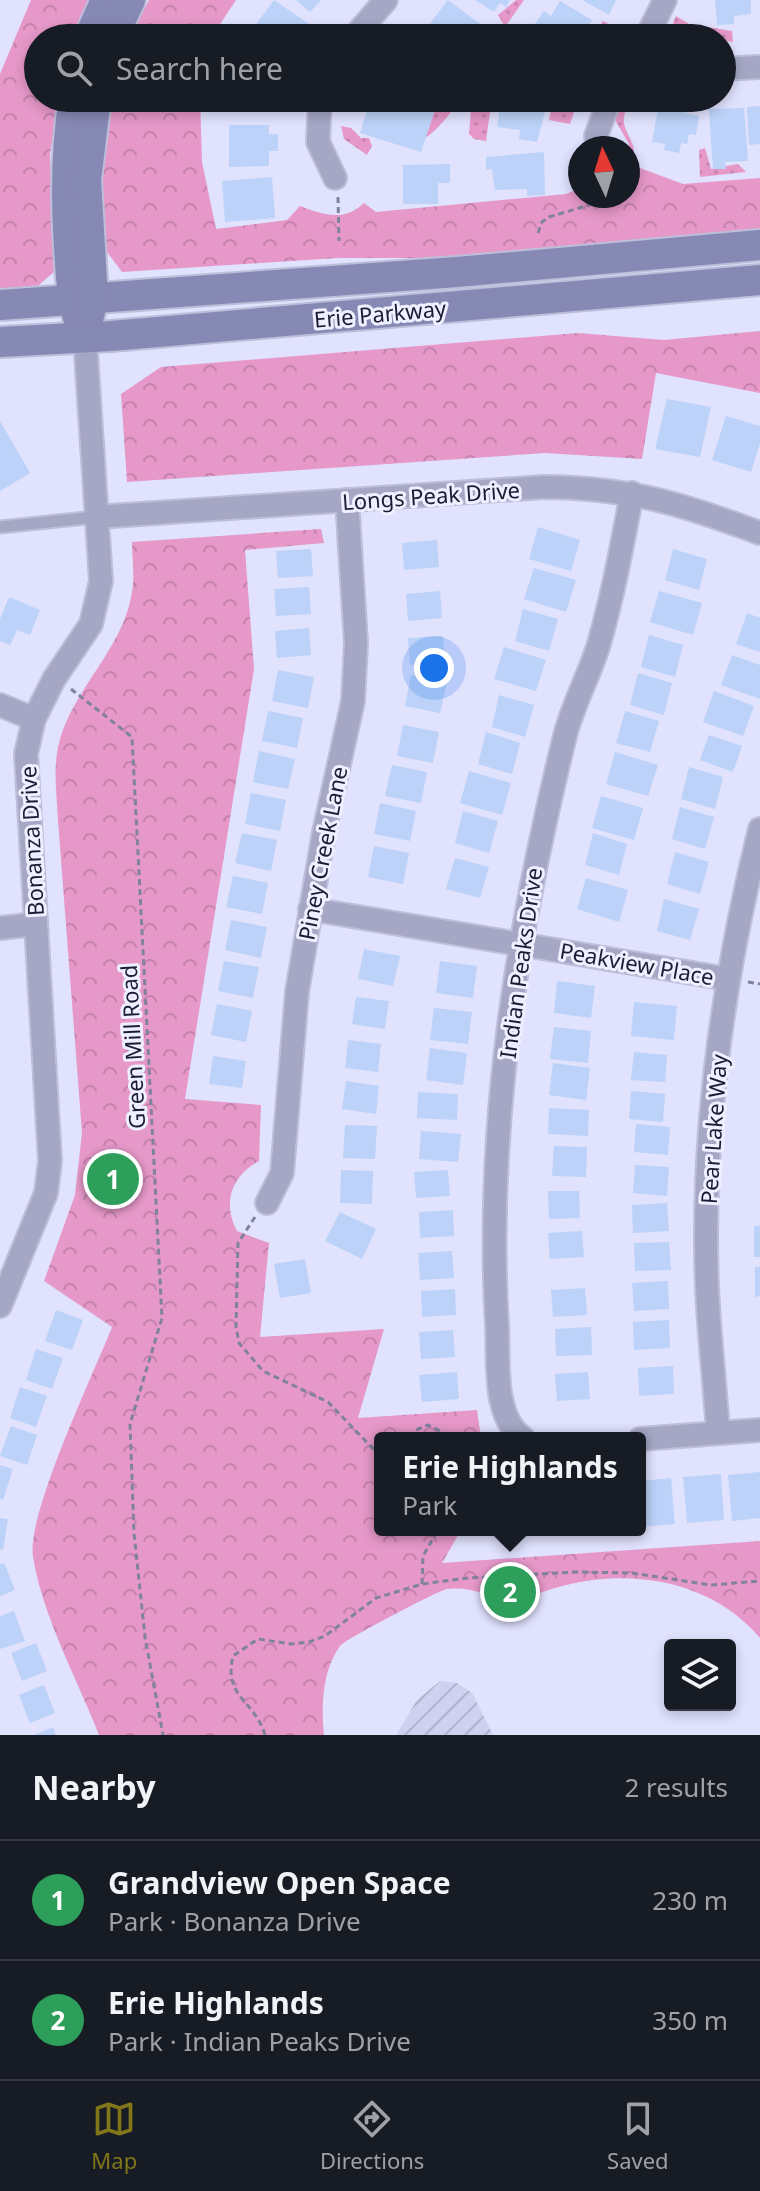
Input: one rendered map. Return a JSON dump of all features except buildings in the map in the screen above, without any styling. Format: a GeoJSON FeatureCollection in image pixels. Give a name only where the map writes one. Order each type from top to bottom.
{"type":"FeatureCollection","features":[{"type":"Feature","properties":{"kind":"main road"},"geometry":{"type":"LineString","coordinates":[[95,24],[106,0]]}},
{"type":"Feature","properties":{"kind":"main road"},"geometry":{"type":"LineString","coordinates":[[119,24],[130,0]]}},
{"type":"Feature","properties":{"kind":"main road"},"geometry":{"type":"LineString","coordinates":[[72,112],[65,191],[83,299]]}},
{"type":"Feature","properties":{"kind":"main road"},"geometry":{"type":"LineString","coordinates":[[85,338],[86,180],[94,112]]}},
{"type":"Feature","properties":{"kind":"main road","name":"Erie Parkway"},"geometry":{"type":"LineString","coordinates":[[0,305],[760,245]]}},
{"type":"Feature","properties":{"kind":"main road","name":"Erie Parkway"},"geometry":{"type":"LineString","coordinates":[[0,342],[85,338],[760,280]]}},
{"type":"Feature","properties":{"kind":"street"},"geometry":{"type":"LineString","coordinates":[[365,24],[386,0]]}},
{"type":"Feature","properties":{"kind":"street"},"geometry":{"type":"LineString","coordinates":[[653,24],[665,0]]}},
{"type":"Feature","properties":{"kind":"street"},"geometry":{"type":"LineString","coordinates":[[736,68],[760,67]]}},
{"type":"Feature","properties":{"kind":"street"},"geometry":{"type":"LineString","coordinates":[[319,112],[318,142],[335,178]]}},
{"type":"Feature","properties":{"kind":"street"},"geometry":{"type":"LineString","coordinates":[[596,136],[605,112]]}},
{"type":"Feature","properties":{"kind":"street","name":"Bonanza Drive"},"geometry":{"type":"LineString","coordinates":[[0,1306],[46,1193],[50,1161],[26,754],[34,719],[54,679],[91,624],[101,581],[85,338]]}},
{"type":"Feature","properties":{"kind":"street","name":"Longs Peak Drive"},"geometry":{"type":"LineString","coordinates":[[96,517],[544,487],[602,488],[680,503],[760,533]]}},
{"type":"Feature","properties":{"kind":"street","name":"Indian Peaks Drive"},"geometry":{"type":"LineString","coordinates":[[515,1432],[511,1429],[501,1399],[494,1197],[503,1086],[521,942],[536,855],[568,727],[612,596],[632,493]]}},
{"type":"Feature","properties":{"kind":"street","name":"Piney Creek Lane"},"geometry":{"type":"LineString","coordinates":[[267,1203],[282,1173],[289,1067],[310,909],[353,701],[356,643],[347,500]]}},
{"type":"Feature","properties":{"kind":"street"},"geometry":{"type":"LineString","coordinates":[[0,705],[34,719]]}},
{"type":"Feature","properties":{"kind":"street","name":"Pear Lake Way"},"geometry":{"type":"LineString","coordinates":[[718,1433],[707,1286],[707,1222],[717,1058],[728,979],[760,829]]}},
{"type":"Feature","properties":{"kind":"street","name":"Peakview Place"},"geometry":{"type":"LineString","coordinates":[[310,909],[728,979]]}},
{"type":"Feature","properties":{"kind":"street"},"geometry":{"type":"LineString","coordinates":[[0,928],[36,924]]}},
{"type":"Feature","properties":{"kind":"street"},"geometry":{"type":"LineString","coordinates":[[646,1439],[760,1430]]}},
{"type":"Feature","properties":{"kind":"lane"},"geometry":{"type":"LineString","coordinates":[[0,527],[96,517]]}},
{"type":"Feature","properties":{"kind":"path"},"geometry":{"type":"LineString","coordinates":[[335,178],[341,213],[339,241]]}},
{"type":"Feature","properties":{"kind":"path"},"geometry":{"type":"LineString","coordinates":[[538,233],[549,217],[579,208]]}},
{"type":"Feature","properties":{"kind":"path","name":"Green Mill Road"},"geometry":{"type":"LineString","coordinates":[[54,679],[132,737],[162,1318],[130,1424],[133,1518],[145,1637],[163,1735]]}},
{"type":"Feature","properties":{"kind":"path"},"geometry":{"type":"LineString","coordinates":[[248,1226],[238,1243],[240,1277],[236,1327],[239,1343],[263,1371],[328,1402],[374,1450]]}},
{"type":"Feature","properties":{"kind":"path"},"geometry":{"type":"LineString","coordinates":[[415,1432],[428,1425],[442,1432]]}},
{"type":"Feature","properties":{"kind":"path"},"geometry":{"type":"LineString","coordinates":[[422,1584],[423,1556],[435,1536]]}},
{"type":"Feature","properties":{"kind":"path"},"geometry":{"type":"LineString","coordinates":[[265,1735],[257,1717],[233,1690],[229,1673],[233,1656],[258,1639],[291,1644],[325,1636],[376,1598],[422,1584],[575,1572],[632,1573],[711,1585],[760,1581]]}},
{"type":"Feature","properties":{"kind":"shaded area"},"geometry":{"type":"Polygon","coordinates":[[[440,1681],[457,1683],[472,1693],[493,1735],[396,1735],[417,1700],[440,1681]]]}},
{"type":"Feature","properties":{"kind":"green space"},"geometry":{"type":"Polygon","coordinates":[[[31,0],[95,0],[84,24],[24,24],[24,112],[57,112],[50,154],[54,272],[32,291],[0,292],[0,74],[31,0]]]}},
{"type":"Feature","properties":{"kind":"green space"},"geometry":{"type":"Polygon","coordinates":[[[149,0],[236,0],[220,24],[136,24],[149,0]]]}},
{"type":"Feature","properties":{"kind":"green space"},"geometry":{"type":"Polygon","coordinates":[[[516,0],[524,0],[507,24],[503,24],[498,15],[516,0]]]}},
{"type":"Feature","properties":{"kind":"green space"},"geometry":{"type":"Polygon","coordinates":[[[676,16],[689,24],[674,24],[676,16]]]}},
{"type":"Feature","properties":{"kind":"green space"},"geometry":{"type":"Polygon","coordinates":[[[106,112],[200,112],[202,162],[216,229],[287,220],[300,206],[341,215],[364,203],[376,212],[568,193],[568,208],[640,208],[640,168],[683,184],[760,178],[760,232],[453,258],[337,258],[122,272],[101,244],[98,176],[106,112]]]}},
{"type":"Feature","properties":{"kind":"green space"},"geometry":{"type":"Polygon","coordinates":[[[423,112],[451,112],[432,133],[421,140],[419,116],[423,112]]]}},
{"type":"Feature","properties":{"kind":"green space"},"geometry":{"type":"Polygon","coordinates":[[[471,112],[490,112],[486,141],[474,139],[469,134],[471,112]]]}},
{"type":"Feature","properties":{"kind":"green space"},"geometry":{"type":"Polygon","coordinates":[[[551,112],[574,112],[570,124],[549,120],[551,112]]]}},
{"type":"Feature","properties":{"kind":"green space"},"geometry":{"type":"Polygon","coordinates":[[[619,112],[626,112],[624,120],[629,136],[624,136],[615,120],[619,112]]]}},
{"type":"Feature","properties":{"kind":"green space"},"geometry":{"type":"Polygon","coordinates":[[[341,126],[351,128],[361,138],[369,138],[372,146],[367,155],[344,139],[341,126]]]}},
{"type":"Feature","properties":{"kind":"green space"},"geometry":{"type":"Polygon","coordinates":[[[705,148],[711,169],[738,164],[746,172],[700,177],[699,150],[705,148]]]}},
{"type":"Feature","properties":{"kind":"green space"},"geometry":{"type":"Polygon","coordinates":[[[760,331],[760,393],[656,373],[642,459],[545,453],[127,482],[121,394],[161,367],[578,333],[664,340],[760,331]]]}},
{"type":"Feature","properties":{"kind":"green space"},"geometry":{"type":"Polygon","coordinates":[[[321,529],[324,543],[245,550],[254,669],[185,1099],[261,1105],[259,1161],[236,1182],[230,1201],[232,1221],[237,1231],[269,1243],[260,1337],[384,1329],[358,1418],[477,1410],[480,1432],[374,1432],[374,1536],[458,1536],[442,1563],[760,1541],[760,1638],[736,1614],[707,1597],[676,1585],[643,1579],[575,1583],[543,1592],[512,1606],[473,1590],[447,1589],[340,1646],[329,1666],[324,1689],[324,1735],[99,1735],[52,1625],[33,1557],[34,1537],[50,1478],[112,1327],[44,1281],[75,1195],[82,1133],[56,765],[64,727],[127,613],[133,586],[132,542],[321,529]]]}},
{"type":"Feature","properties":{"kind":"place","name":"Grandview Open Space"},"geometry":{"type":"Point","coordinates":[113,1179]}},
{"type":"Feature","properties":{"kind":"place","name":"Erie Highlands"},"geometry":{"type":"Point","coordinates":[510,1592]}}]}
